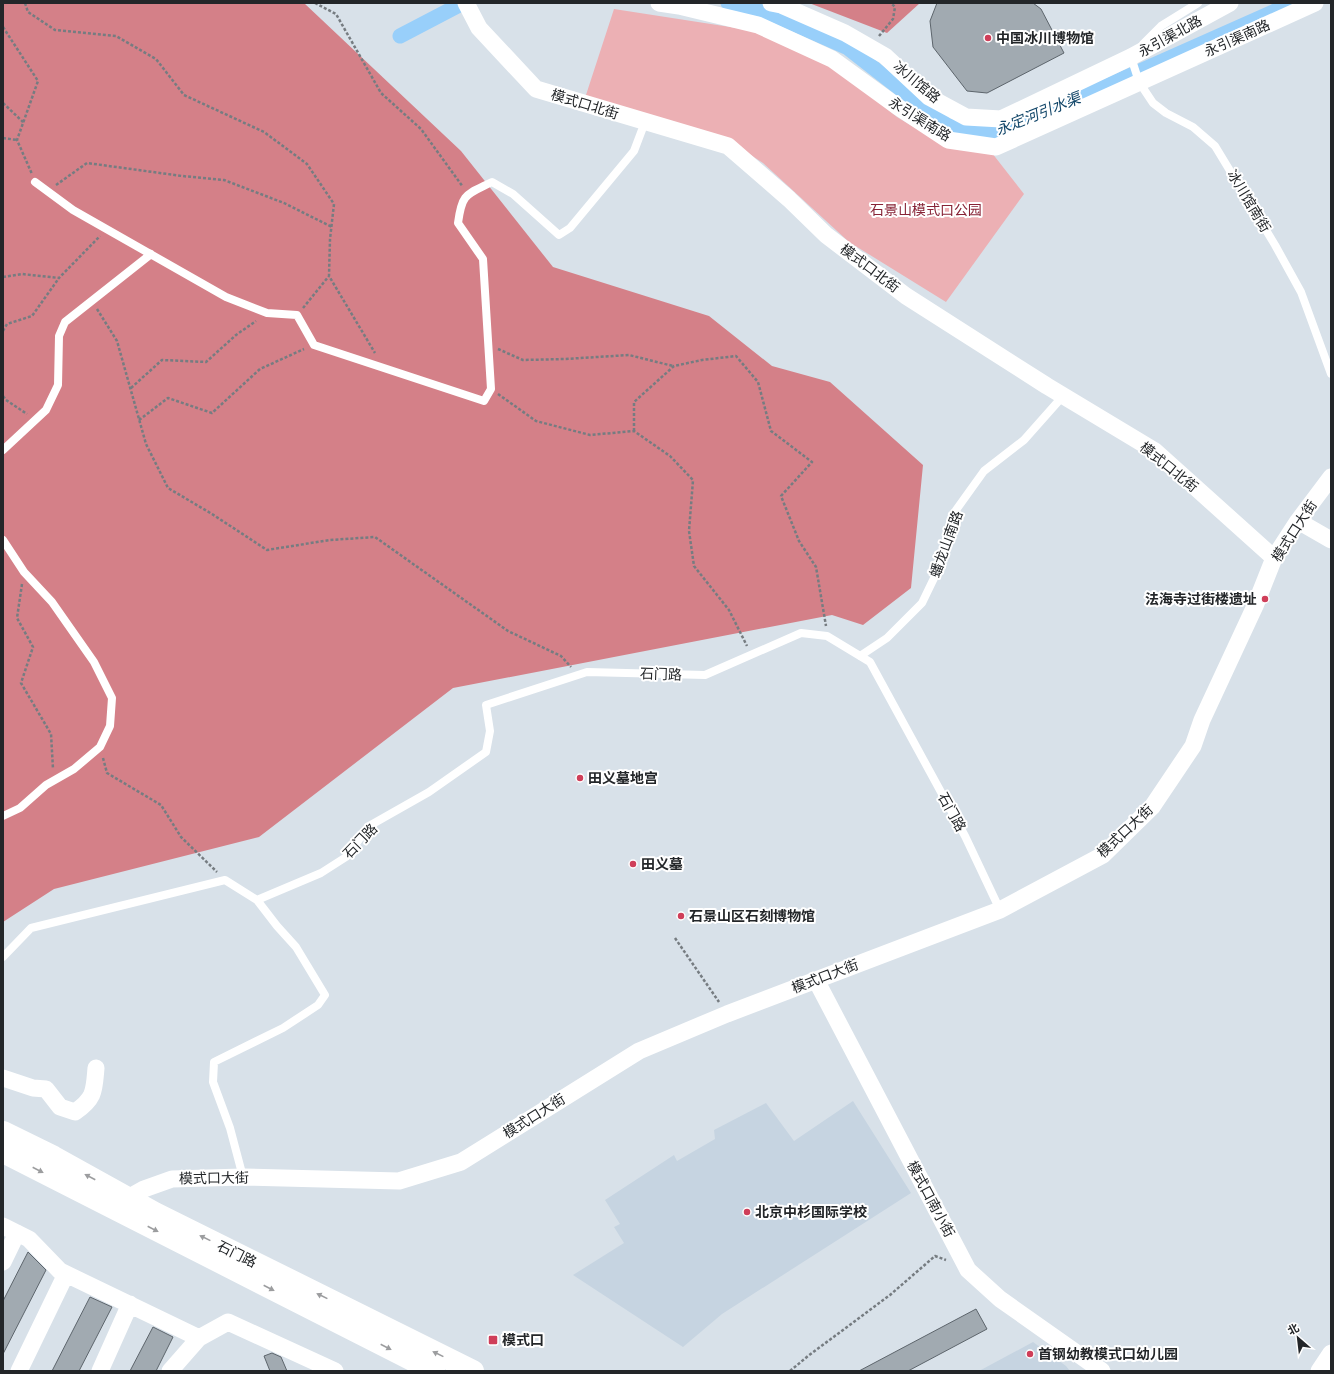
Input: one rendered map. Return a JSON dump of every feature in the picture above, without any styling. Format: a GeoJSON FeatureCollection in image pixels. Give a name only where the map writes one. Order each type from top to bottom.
{"type":"FeatureCollection","features":[{"type":"Feature","properties":{"kind":"highway","name":"石门路"},"geometry":{"type":"LineString","coordinates":[[3,1132],[54,1157],[155,1213],[473,1371]]}},
{"type":"Feature","properties":{"kind":"highway","name":"石门路"},"geometry":{"type":"LineString","coordinates":[[3,1152],[434,1371]]}},
{"type":"Feature","properties":{"kind":"street","name":"模式口北街"},"geometry":{"type":"LineString","coordinates":[[466,3],[479,28],[536,89],[728,146],[789,198],[826,235],[906,296],[1063,396],[1155,451],[1274,558]]}},
{"type":"Feature","properties":{"kind":"street","name":"永引渠南路"},"geometry":{"type":"LineString","coordinates":[[659,3],[758,25],[832,58],[898,107],[948,140],[996,147],[1316,3]]}},
{"type":"Feature","properties":{"kind":"street","name":"冰川馆路"},"geometry":{"type":"LineString","coordinates":[[771,3],[781,5],[845,33],[871,47],[885,56],[930,96],[966,116],[1002,119],[1131,57]]}},
{"type":"Feature","properties":{"kind":"street","name":"永引渠北路"},"geometry":{"type":"LineString","coordinates":[[1131,57],[1230,3]]}},
{"type":"Feature","properties":{"kind":"street","name":"模式口大街"},"geometry":{"type":"LineString","coordinates":[[128,1198],[144,1189],[172,1179],[243,1177],[399,1181],[462,1162],[639,1051],[727,1014],[1000,910],[1103,855],[1152,807],[1193,746],[1202,720],[1255,606],[1274,558],[1298,521],[1331,477]]}},
{"type":"Feature","properties":{"kind":"street"},"geometry":{"type":"LineString","coordinates":[[1298,521],[1331,540]]}},
{"type":"Feature","properties":{"kind":"street","name":"模式口南小街"},"geometry":{"type":"LineString","coordinates":[[816,980],[968,1270],[1000,1299],[1102,1371]]}},
{"type":"Feature","properties":{"kind":"street"},"geometry":{"type":"LineString","coordinates":[[3,1078],[33,1088],[46,1089],[60,1107],[76,1112],[87,1104],[94,1089],[96,1068]]}},
{"type":"Feature","properties":{"kind":"street"},"geometry":{"type":"LineString","coordinates":[[3,1262],[10,1229],[28,1239],[60,1271],[199,1338]]}},
{"type":"Feature","properties":{"kind":"street"},"geometry":{"type":"LineString","coordinates":[[19,1371],[66,1274]]}},
{"type":"Feature","properties":{"kind":"street"},"geometry":{"type":"LineString","coordinates":[[100,1371],[130,1304]]}},
{"type":"Feature","properties":{"kind":"street"},"geometry":{"type":"LineString","coordinates":[[170,1371],[199,1338],[228,1322],[335,1371]]}},
{"type":"Feature","properties":{"kind":"street"},"geometry":{"type":"LineString","coordinates":[[1319,1371],[1331,1353]]}},
{"type":"Feature","properties":{"kind":"lane"},"geometry":{"type":"LineString","coordinates":[[1131,57],[1161,26],[1198,3]]}},
{"type":"Feature","properties":{"kind":"lane","name":"冰川馆南街"},"geometry":{"type":"LineString","coordinates":[[1131,57],[1139,82],[1153,103],[1166,113],[1193,127],[1215,146],[1275,245],[1301,292],[1331,374]]}},
{"type":"Feature","properties":{"kind":"lane"},"geometry":{"type":"LineString","coordinates":[[35,182],[74,210],[226,297],[267,313],[297,315],[314,345],[484,401],[491,389],[482,259],[458,224],[460,205],[468,194],[492,182],[513,194],[559,235],[570,228],[634,151],[645,122]]}},
{"type":"Feature","properties":{"kind":"lane"},"geometry":{"type":"LineString","coordinates":[[3,450],[46,410],[58,385],[58,336],[65,322],[151,254]]}},
{"type":"Feature","properties":{"kind":"lane","name":"蟠龙山南路"},"geometry":{"type":"LineString","coordinates":[[860,656],[887,638],[922,603],[936,574],[956,510],[984,471],[1024,440],[1063,396]]}},
{"type":"Feature","properties":{"kind":"lane"},"geometry":{"type":"LineString","coordinates":[[3,540],[24,572],[52,602],[90,656],[112,698],[110,726],[100,746],[74,769],[46,785],[20,808],[3,816]]}},
{"type":"Feature","properties":{"kind":"lane","name":"石门路"},"geometry":{"type":"LineString","coordinates":[[256,900],[328,869],[346,857],[369,826],[429,792],[486,752],[490,730],[486,705],[587,672],[705,675],[801,633],[828,636],[870,662],[964,836],[1000,910]]}},
{"type":"Feature","properties":{"kind":"lane"},"geometry":{"type":"LineString","coordinates":[[3,957],[31,928],[225,880],[256,900],[276,926],[296,947],[325,995],[318,1005],[283,1028],[214,1062],[213,1082],[230,1128],[243,1177]]}},
{"type":"Feature","properties":{"kind":"path"},"geometry":{"type":"LineString","coordinates":[[25,3],[28,12],[55,30],[116,36],[156,59],[184,96],[264,132],[307,164],[334,204],[329,276],[384,368]]}},
{"type":"Feature","properties":{"kind":"path"},"geometry":{"type":"LineString","coordinates":[[315,3],[336,14],[381,93],[421,129],[468,194]]}},
{"type":"Feature","properties":{"kind":"path"},"geometry":{"type":"LineString","coordinates":[[871,47],[893,19],[895,7],[891,3]]}},
{"type":"Feature","properties":{"kind":"path"},"geometry":{"type":"LineString","coordinates":[[3,27],[38,81],[17,140],[35,182]]}},
{"type":"Feature","properties":{"kind":"path"},"geometry":{"type":"LineString","coordinates":[[3,103],[23,122]]}},
{"type":"Feature","properties":{"kind":"path"},"geometry":{"type":"LineString","coordinates":[[3,138],[17,140]]}},
{"type":"Feature","properties":{"kind":"path"},"geometry":{"type":"LineString","coordinates":[[48,191],[87,163],[182,176],[224,180],[284,203],[332,227]]}},
{"type":"Feature","properties":{"kind":"path"},"geometry":{"type":"LineString","coordinates":[[3,331],[7,324],[32,316],[59,278],[107,229]]}},
{"type":"Feature","properties":{"kind":"path"},"geometry":{"type":"LineString","coordinates":[[3,277],[22,274],[59,278]]}},
{"type":"Feature","properties":{"kind":"path"},"geometry":{"type":"LineString","coordinates":[[297,315],[329,276]]}},
{"type":"Feature","properties":{"kind":"path"},"geometry":{"type":"LineString","coordinates":[[92,300],[117,341],[146,444],[168,488],[212,514],[267,550],[330,540],[375,537],[508,631],[561,656],[578,675]]}},
{"type":"Feature","properties":{"kind":"path"},"geometry":{"type":"LineString","coordinates":[[130,388],[162,360],[206,362],[236,335],[267,313]]}},
{"type":"Feature","properties":{"kind":"path"},"geometry":{"type":"LineString","coordinates":[[139,420],[168,398],[212,413],[260,369],[314,345]]}},
{"type":"Feature","properties":{"kind":"path"},"geometry":{"type":"LineString","coordinates":[[488,345],[523,360],[629,355],[674,366],[702,360],[736,356],[758,382],[771,431],[812,462],[781,496],[799,541],[816,568],[828,636]]}},
{"type":"Feature","properties":{"kind":"path"},"geometry":{"type":"LineString","coordinates":[[634,431],[634,402],[674,366]]}},
{"type":"Feature","properties":{"kind":"path"},"geometry":{"type":"LineString","coordinates":[[491,389],[536,421],[590,435],[634,431],[670,456],[692,480],[689,531],[694,566],[729,610],[751,655]]}},
{"type":"Feature","properties":{"kind":"path"},"geometry":{"type":"LineString","coordinates":[[3,396],[6,400],[36,420]]}},
{"type":"Feature","properties":{"kind":"path"},"geometry":{"type":"LineString","coordinates":[[24,572],[17,618],[33,647],[21,683],[51,734],[54,780]]}},
{"type":"Feature","properties":{"kind":"path"},"geometry":{"type":"LineString","coordinates":[[100,746],[107,773],[161,805],[182,837],[225,880]]}},
{"type":"Feature","properties":{"kind":"path"},"geometry":{"type":"LineString","coordinates":[[675,938],[727,1014]]}},
{"type":"Feature","properties":{"kind":"path"},"geometry":{"type":"LineString","coordinates":[[790,1371],[890,1295],[935,1256],[968,1270]]}},
{"type":"Feature","properties":{"kind":"shaded area"},"geometry":{"type":"Polygon","coordinates":[[[3,3],[304,3],[461,151],[553,267],[709,316],[772,366],[830,382],[923,465],[911,588],[863,625],[832,615],[453,688],[259,837],[54,889],[3,922],[3,3]]]}},
{"type":"Feature","properties":{"kind":"shaded area"},"geometry":{"type":"Polygon","coordinates":[[[809,3],[920,3],[887,33],[809,3]]]}},
{"type":"Feature","properties":{"kind":"shaded area","name":"北京中杉国际学校"},"geometry":{"type":"Polygon","coordinates":[[[853,1101],[911,1193],[722,1314],[683,1347],[573,1275],[624,1243],[614,1227],[620,1224],[605,1200],[674,1155],[677,1161],[715,1139],[714,1130],[766,1103],[794,1141],[853,1101]]]}},
{"type":"Feature","properties":{"kind":"shaded area","name":"首钢幼教模式口幼儿园"},"geometry":{"type":"Polygon","coordinates":[[[1033,1342],[1066,1366],[1070,1371],[979,1371],[1033,1342]]]}},
{"type":"Feature","properties":{"kind":"green space","name":"石景山模式口公园"},"geometry":{"type":"Polygon","coordinates":[[[614,9],[756,31],[832,65],[897,117],[942,144],[992,153],[1024,194],[946,302],[849,242],[763,163],[729,141],[585,98],[614,9]]]}},
{"type":"Feature","properties":{"kind":"building"},"geometry":{"type":"Polygon","coordinates":[[[937,3],[1033,3],[1041,9],[1064,53],[987,93],[967,91],[933,47],[930,21],[937,3]]]}},
{"type":"Feature","properties":{"kind":"building"},"geometry":{"type":"Polygon","coordinates":[[[28,1252],[46,1270],[3,1354],[3,1301],[28,1252]]]}},
{"type":"Feature","properties":{"kind":"building"},"geometry":{"type":"Polygon","coordinates":[[[90,1297],[112,1307],[79,1371],[52,1371],[90,1297]]]}},
{"type":"Feature","properties":{"kind":"building"},"geometry":{"type":"Polygon","coordinates":[[[976,1309],[987,1329],[908,1371],[859,1371],[976,1309]]]}},
{"type":"Feature","properties":{"kind":"building"},"geometry":{"type":"Polygon","coordinates":[[[153,1327],[173,1337],[156,1371],[130,1371],[153,1327]]]}},
{"type":"Feature","properties":{"kind":"building"},"geometry":{"type":"Polygon","coordinates":[[[272,1353],[281,1357],[287,1371],[270,1371],[264,1356],[272,1353]]]}},
{"type":"Feature","properties":{"kind":"waterway","name":"永定河引水渠"},"geometry":{"type":"LineString","coordinates":[[400,36],[463,3]]}},
{"type":"Feature","properties":{"kind":"waterway","name":"永定河引水渠"},"geometry":{"type":"LineString","coordinates":[[728,3],[762,10],[848,48],[948,126],[994,134],[1084,96],[1293,3]]}},
{"type":"Feature","properties":{"kind":"place","name":"中国冰川博物馆"},"geometry":{"type":"Point","coordinates":[988,38]}},
{"type":"Feature","properties":{"kind":"place","name":"法海寺过街楼遗址"},"geometry":{"type":"Point","coordinates":[1265,599]}},
{"type":"Feature","properties":{"kind":"place","name":"田义墓地宫"},"geometry":{"type":"Point","coordinates":[580,778]}},
{"type":"Feature","properties":{"kind":"place","name":"田义墓"},"geometry":{"type":"Point","coordinates":[633,864]}},
{"type":"Feature","properties":{"kind":"place","name":"石景山区石刻博物馆"},"geometry":{"type":"Point","coordinates":[681,916]}},
{"type":"Feature","properties":{"kind":"place","name":"北京中杉国际学校"},"geometry":{"type":"Point","coordinates":[747,1212]}},
{"type":"Feature","properties":{"kind":"place","name":"模式口"},"geometry":{"type":"Point","coordinates":[493,1340]}},
{"type":"Feature","properties":{"kind":"place","name":"首钢幼教模式口幼儿园"},"geometry":{"type":"Point","coordinates":[1030,1354]}}]}
